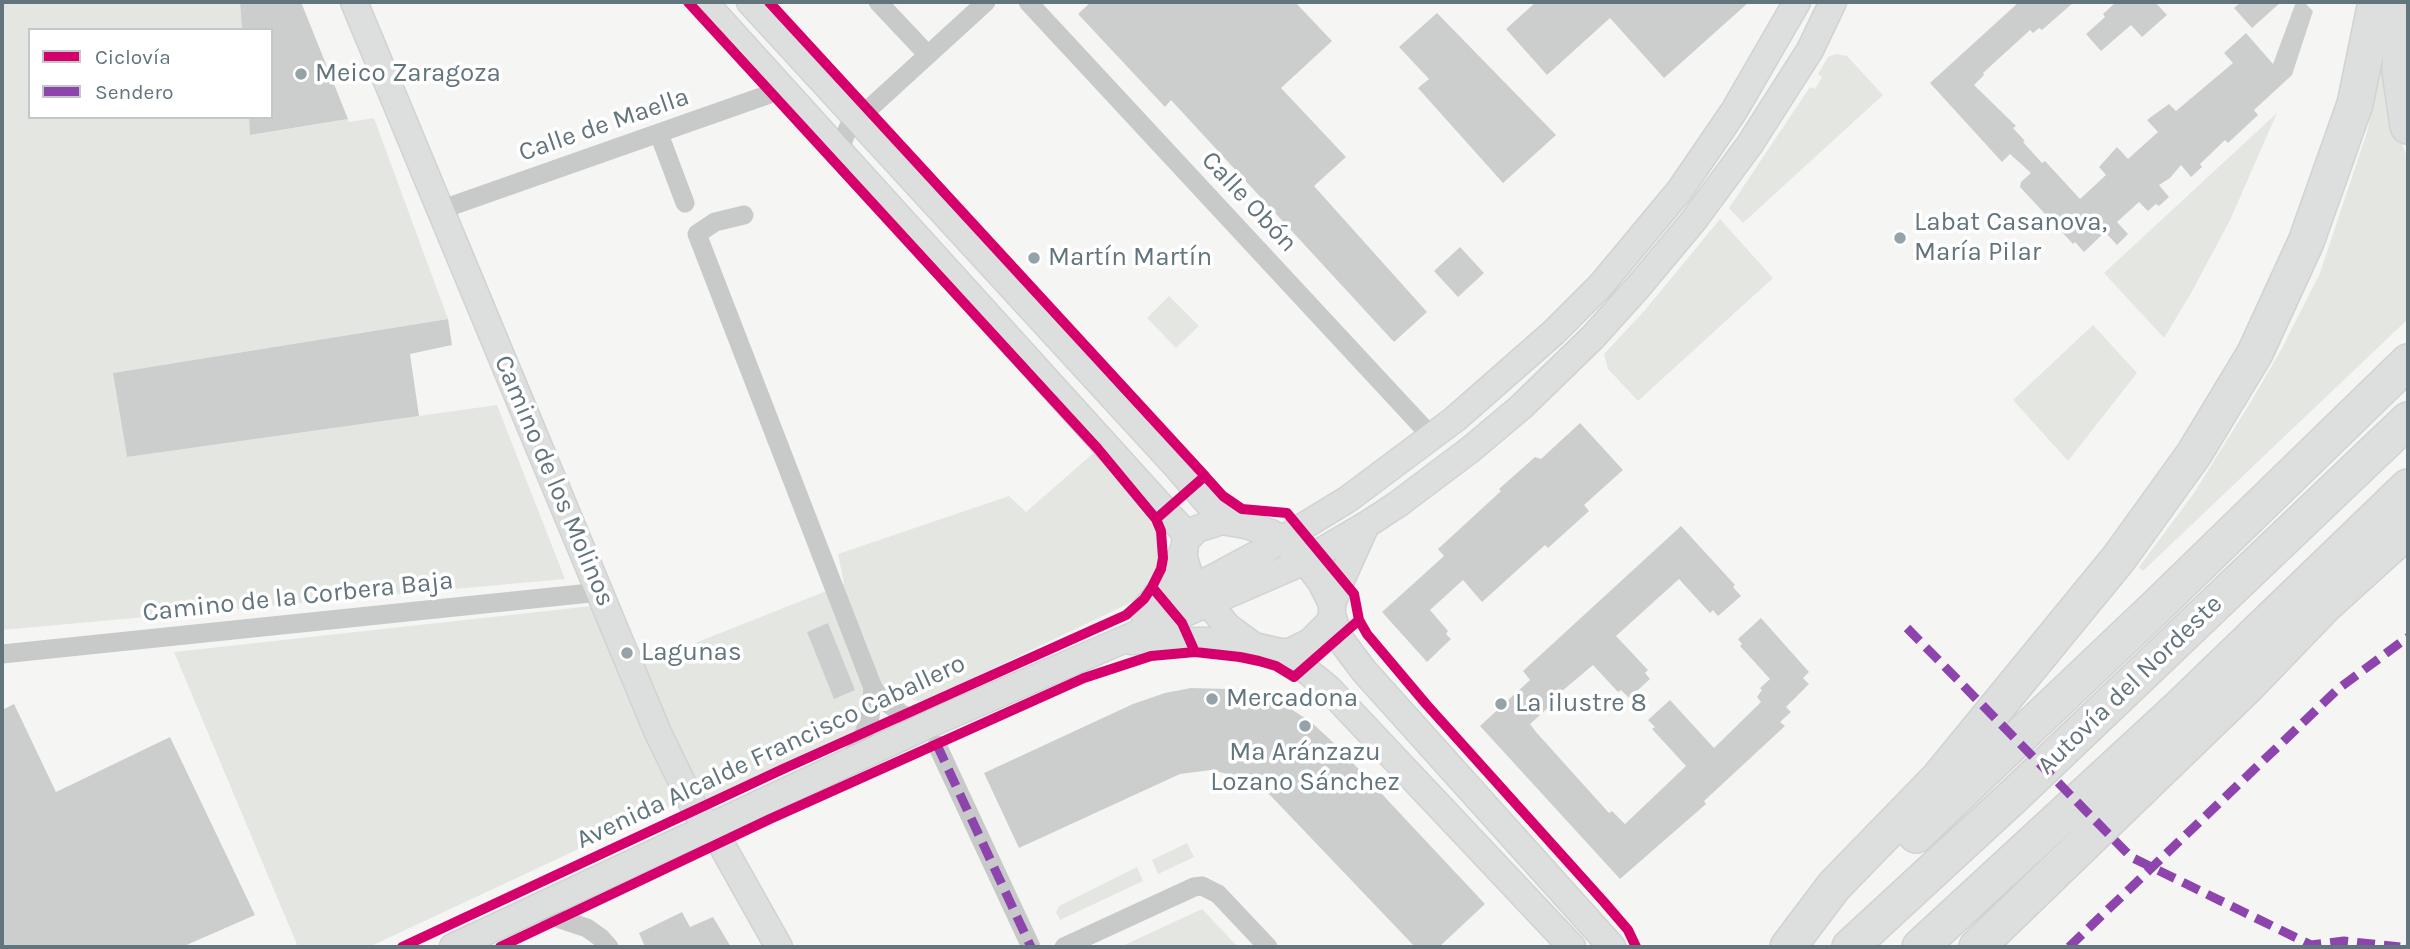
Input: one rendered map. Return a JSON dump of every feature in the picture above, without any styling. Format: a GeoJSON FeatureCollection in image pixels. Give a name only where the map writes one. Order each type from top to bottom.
{"type":"FeatureCollection","features":[{"type":"Feature","properties":{"kind":"highway"},"geometry":{"type":"LineString","coordinates":[[1788,947],[1834,886],[1947,769],[2119,558],[2194,454],[2255,353],[2306,242],[2355,104],[2376,2]]}},
{"type":"Feature","properties":{"kind":"highway"},"geometry":{"type":"LineString","coordinates":[[2403,2],[2400,72],[2408,126]]}},
{"type":"Feature","properties":{"kind":"highway"},"geometry":{"type":"LineString","coordinates":[[1796,947],[2155,608],[2408,362]]}},
{"type":"Feature","properties":{"kind":"highway","name":"Autovía del Nordeste"},"geometry":{"type":"LineString","coordinates":[[1850,947],[2018,792],[2408,420]]}},
{"type":"Feature","properties":{"kind":"highway","name":"Autovía del Nordeste"},"geometry":{"type":"LineString","coordinates":[[1920,947],[2179,708],[2408,488]]}},
{"type":"Feature","properties":{"kind":"highway"},"geometry":{"type":"LineString","coordinates":[[1977,947],[2247,686],[2324,606],[2408,530]]}},
{"type":"Feature","properties":{"kind":"highway"},"geometry":{"type":"LineString","coordinates":[[2247,686],[2408,554]]}},
{"type":"Feature","properties":{"kind":"main road","name":"Camino de los Molinos"},"geometry":{"type":"LineString","coordinates":[[354,2],[658,733],[696,811],[720,842],[779,947]]}},
{"type":"Feature","properties":{"kind":"main road"},"geometry":{"type":"LineString","coordinates":[[704,2],[842,153],[1185,544]]}},
{"type":"Feature","properties":{"kind":"main road"},"geometry":{"type":"LineString","coordinates":[[750,2],[1208,503],[1219,514],[1234,522],[1260,529],[1282,540],[1305,561],[1321,582],[1340,639],[1364,671],[1612,947]]}},
{"type":"Feature","properties":{"kind":"main road","name":"Avenida Alcalde Francisco Caballero"},"geometry":{"type":"LineString","coordinates":[[453,947],[849,761],[934,734],[1202,596],[1282,540],[1348,499],[1432,437],[1492,388],[1601,285],[1646,233],[1713,145],[1797,2]]}},
{"type":"Feature","properties":{"kind":"main road"},"geometry":{"type":"LineString","coordinates":[[1202,596],[1305,561],[1366,525],[1444,470],[1521,407],[1618,311],[1677,242],[1750,144],[1810,50],[1833,2]]}},
{"type":"Feature","properties":{"kind":"main road"},"geometry":{"type":"LineString","coordinates":[[1234,522],[1213,523],[1197,529],[1185,544],[1185,565],[1202,596],[1236,635],[1300,664],[1328,688],[1572,947]]}},
{"type":"Feature","properties":{"kind":"main road"},"geometry":{"type":"LineString","coordinates":[[1267,649],[1290,652],[1310,642],[1323,630],[1350,558],[1366,525]]}},
{"type":"Feature","properties":{"kind":"main road","name":"Avenida Alcalde Francisco Caballero"},"geometry":{"type":"LineString","coordinates":[[1116,642],[1170,578],[1185,544]]}},
{"type":"Feature","properties":{"kind":"main road","name":"Avenida Alcalde Francisco Caballero"},"geometry":{"type":"LineString","coordinates":[[1116,642],[1206,640],[1267,649]]}},
{"type":"Feature","properties":{"kind":"street"},"geometry":{"type":"LineString","coordinates":[[878,2],[928,55]]}},
{"type":"Feature","properties":{"kind":"street"},"geometry":{"type":"LineString","coordinates":[[842,153],[844,135],[848,128],[985,2]]}},
{"type":"Feature","properties":{"kind":"street","name":"Calle Obón"},"geometry":{"type":"LineString","coordinates":[[1028,2],[1432,437]]}},
{"type":"Feature","properties":{"kind":"street","name":"Calle de Maella"},"geometry":{"type":"LineString","coordinates":[[440,211],[784,89]]}},
{"type":"Feature","properties":{"kind":"street"},"geometry":{"type":"LineString","coordinates":[[659,134],[685,203]]}},
{"type":"Feature","properties":{"kind":"street"},"geometry":{"type":"LineString","coordinates":[[744,215],[715,222],[697,234],[873,688],[882,699],[903,715],[934,734],[1031,947]]}},
{"type":"Feature","properties":{"kind":"street","name":"Camino de la Corbera Baja"},"geometry":{"type":"LineString","coordinates":[[2,654],[600,592]]}},
{"type":"Feature","properties":{"kind":"street"},"geometry":{"type":"LineString","coordinates":[[849,761],[862,739],[870,717],[873,688]]}},
{"type":"Feature","properties":{"kind":"street"},"geometry":{"type":"LineString","coordinates":[[1064,947],[1194,887],[1202,886],[1217,894],[1268,947]]}},
{"type":"Feature","properties":{"kind":"street"},"geometry":{"type":"LineString","coordinates":[[533,909],[587,928],[609,947]]}},
{"type":"Feature","properties":{"kind":"shaded area"},"geometry":{"type":"Polygon","coordinates":[[[2,2],[240,2],[242,28],[28,28],[28,119],[249,119],[251,135],[348,119],[349,122],[374,118],[448,319],[114,373],[127,457],[497,405],[565,579],[2,630],[2,2]]]}},
{"type":"Feature","properties":{"kind":"shaded area"},"geometry":{"type":"Polygon","coordinates":[[[1836,54],[1847,56],[1883,95],[1743,223],[1729,208],[1810,87],[1815,89],[1822,77],[1818,74],[1828,57],[1836,54]]]}},
{"type":"Feature","properties":{"kind":"shaded area"},"geometry":{"type":"Polygon","coordinates":[[[2380,70],[2389,71],[2401,141],[2408,160],[2408,319],[2143,571],[2139,567],[2194,493],[2250,403],[2281,350],[2320,273],[2367,132],[2380,70]]]}},
{"type":"Feature","properties":{"kind":"shaded area"},"geometry":{"type":"Polygon","coordinates":[[[2277,113],[2230,220],[2164,338],[2104,273],[2277,113]]]}},
{"type":"Feature","properties":{"kind":"shaded area"},"geometry":{"type":"Polygon","coordinates":[[[1720,219],[1773,278],[1638,401],[1608,369],[1604,354],[1645,310],[1720,219]]]}},
{"type":"Feature","properties":{"kind":"shaded area"},"geometry":{"type":"Polygon","coordinates":[[[1169,296],[1199,326],[1176,348],[1147,318],[1169,296]]]}},
{"type":"Feature","properties":{"kind":"shaded area"},"geometry":{"type":"Polygon","coordinates":[[[2093,325],[2137,373],[2068,461],[2013,400],[2093,325]]]}},
{"type":"Feature","properties":{"kind":"shaded area"},"geometry":{"type":"Polygon","coordinates":[[[1098,449],[1156,519],[1161,531],[1163,544],[1159,567],[1134,601],[923,702],[901,696],[885,684],[859,699],[865,732],[696,811],[632,668],[844,584],[838,554],[1009,496],[1026,512],[1098,449]]]}},
{"type":"Feature","properties":{"kind":"shaded area"},"geometry":{"type":"Polygon","coordinates":[[[592,606],[675,804],[369,947],[298,947],[174,652],[592,606]]]}},
{"type":"Feature","properties":{"kind":"shaded area"},"geometry":{"type":"Polygon","coordinates":[[[1187,843],[1194,857],[1158,874],[1152,860],[1187,843]]]}},
{"type":"Feature","properties":{"kind":"shaded area"},"geometry":{"type":"Polygon","coordinates":[[[1137,867],[1143,881],[1060,920],[1056,912],[1059,906],[1137,867]]]}},
{"type":"Feature","properties":{"kind":"shaded area"},"geometry":{"type":"Polygon","coordinates":[[[1202,909],[1238,947],[1120,947],[1202,909]]]}},
{"type":"Feature","properties":{"kind":"building","name":"Meico Zaragoza"},"geometry":{"type":"Polygon","coordinates":[[[240,2],[301,2],[348,119],[250,135],[249,119],[273,119],[273,28],[242,28],[240,2]]]}},
{"type":"Feature","properties":{"kind":"building"},"geometry":{"type":"Polygon","coordinates":[[[1091,2],[1295,2],[1332,41],[1281,88],[1346,157],[1314,186],[1427,312],[1394,342],[1171,100],[1165,107],[1078,14],[1091,2]]]}},
{"type":"Feature","properties":{"kind":"building"},"geometry":{"type":"Polygon","coordinates":[[[1536,2],[1749,2],[1664,78],[1610,18],[1547,75],[1506,29],[1536,2]]]}},
{"type":"Feature","properties":{"kind":"building"},"geometry":{"type":"Polygon","coordinates":[[[2019,2],[2074,2],[2042,30],[2039,28],[2033,33],[2030,30],[1983,73],[1974,85],[2016,126],[2013,128],[2042,163],[2045,161],[2080,199],[2106,175],[2099,167],[2117,147],[2128,159],[2158,132],[2147,120],[2169,104],[2176,111],[2233,63],[2224,53],[2246,33],[2273,64],[2296,2],[2304,2],[2313,11],[2292,75],[2254,110],[2258,115],[2228,143],[2225,140],[2200,164],[2202,167],[2191,177],[2181,165],[2170,178],[2159,185],[2169,197],[2159,206],[2156,204],[2148,211],[2139,202],[2117,222],[2128,234],[2117,245],[2105,232],[2084,252],[2075,242],[2073,244],[2020,187],[2021,182],[2031,173],[2010,154],[2002,162],[1930,83],[2019,2]]]}},
{"type":"Feature","properties":{"kind":"building"},"geometry":{"type":"Polygon","coordinates":[[[2116,2],[2155,2],[2167,15],[2142,37],[2131,25],[2101,51],[2086,34],[2105,17],[2103,14],[2116,2]]]}},
{"type":"Feature","properties":{"kind":"building"},"geometry":{"type":"Polygon","coordinates":[[[2241,2],[2281,2],[2252,28],[2234,8],[2241,2]]]}},
{"type":"Feature","properties":{"kind":"building"},"geometry":{"type":"Polygon","coordinates":[[[1437,13],[1556,135],[1503,183],[1418,88],[1429,79],[1399,47],[1437,13]]]}},
{"type":"Feature","properties":{"kind":"building"},"geometry":{"type":"Polygon","coordinates":[[[1460,247],[1484,273],[1458,297],[1434,271],[1460,247]]]}},
{"type":"Feature","properties":{"kind":"building"},"geometry":{"type":"Polygon","coordinates":[[[448,319],[452,345],[410,354],[419,416],[127,457],[113,373],[448,319]]]}},
{"type":"Feature","properties":{"kind":"building"},"geometry":{"type":"Polygon","coordinates":[[[1580,423],[1623,470],[1584,505],[1589,511],[1548,548],[1545,545],[1482,602],[1463,580],[1430,610],[1448,631],[1446,634],[1451,639],[1427,662],[1382,612],[1444,556],[1438,549],[1501,491],[1499,489],[1535,457],[1541,459],[1580,423]]]}},
{"type":"Feature","properties":{"kind":"building"},"geometry":{"type":"Polygon","coordinates":[[[1681,526],[1735,585],[1733,587],[1741,596],[1718,616],[1713,610],[1710,613],[1679,579],[1616,636],[1648,670],[1645,673],[1650,679],[1629,698],[1621,690],[1618,692],[1593,665],[1549,702],[1551,705],[1530,724],[1536,732],[1609,813],[1612,811],[1625,824],[1686,766],[1652,729],[1655,727],[1648,720],[1670,700],[1714,748],[1761,702],[1757,697],[1762,690],[1760,688],[1770,679],[1740,646],[1742,644],[1738,639],[1761,618],[1809,672],[1803,678],[1809,684],[1786,707],[1791,712],[1780,722],[1785,726],[1704,801],[1706,804],[1620,879],[1480,726],[1530,680],[1523,671],[1681,526]]]}},
{"type":"Feature","properties":{"kind":"building"},"geometry":{"type":"Polygon","coordinates":[[[828,623],[855,690],[834,699],[807,632],[828,623]]]}},
{"type":"Feature","properties":{"kind":"building"},"geometry":{"type":"Polygon","coordinates":[[[1191,688],[1229,689],[1264,698],[1291,709],[1311,722],[1335,744],[1485,904],[1439,947],[1415,947],[1270,795],[1245,778],[1211,770],[1180,774],[1019,848],[984,773],[1133,704],[1191,688]]]}},
{"type":"Feature","properties":{"kind":"building"},"geometry":{"type":"Polygon","coordinates":[[[14,704],[56,792],[170,737],[255,915],[182,947],[2,947],[2,710],[14,704]]]}},
{"type":"Feature","properties":{"kind":"building"},"geometry":{"type":"Polygon","coordinates":[[[682,912],[690,927],[713,917],[731,947],[645,947],[639,933],[682,912]]]}},
{"type":"Feature","properties":{"kind":"marked path"},"geometry":{"type":"LineString","coordinates":[[1907,628],[2131,857],[2311,945],[2344,941],[2400,947]]}},
{"type":"Feature","properties":{"kind":"marked path"},"geometry":{"type":"LineString","coordinates":[[2069,947],[2338,689],[2408,637]]}},
{"type":"Feature","properties":{"kind":"marked path"},"geometry":{"type":"LineString","coordinates":[[937,745],[1031,947]]}},
{"type":"Feature","properties":{"kind":"cycle path"},"geometry":{"type":"LineString","coordinates":[[688,2],[1098,449],[1156,519]]}},
{"type":"Feature","properties":{"kind":"cycle path"},"geometry":{"type":"LineString","coordinates":[[769,2],[1205,476]]}},
{"type":"Feature","properties":{"kind":"cycle path"},"geometry":{"type":"LineString","coordinates":[[1359,620],[1294,677],[1276,666],[1259,661],[1195,652],[1182,623],[1152,587],[1163,558],[1161,531],[1156,519],[1205,476],[1223,496],[1242,509],[1287,513],[1354,594],[1359,620],[1367,634],[1426,704],[1604,902],[1628,930],[1636,947]]}},
{"type":"Feature","properties":{"kind":"cycle path"},"geometry":{"type":"LineString","coordinates":[[402,947],[783,769],[1126,615],[1144,599],[1152,587]]}},
{"type":"Feature","properties":{"kind":"cycle path"},"geometry":{"type":"LineString","coordinates":[[500,947],[770,819],[1084,678],[1151,656],[1195,652]]}},
{"type":"Feature","properties":{"kind":"place","name":"Meico Zaragoza"},"geometry":{"type":"Point","coordinates":[301,74]}},
{"type":"Feature","properties":{"kind":"place","name":"Labat Casanova, María Pilar"},"geometry":{"type":"Point","coordinates":[1900,238]}},
{"type":"Feature","properties":{"kind":"place","name":"Martín Martín"},"geometry":{"type":"Point","coordinates":[1034,258]}},
{"type":"Feature","properties":{"kind":"place","name":"Lagunas"},"geometry":{"type":"Point","coordinates":[627,653]}},
{"type":"Feature","properties":{"kind":"place","name":"Mercadona"},"geometry":{"type":"Point","coordinates":[1212,699]}},
{"type":"Feature","properties":{"kind":"place","name":"La ilustre 8"},"geometry":{"type":"Point","coordinates":[1501,704]}},
{"type":"Feature","properties":{"kind":"place","name":"Mª Aránzazu Lozano Sánchez"},"geometry":{"type":"Point","coordinates":[1305,726]}}]}
